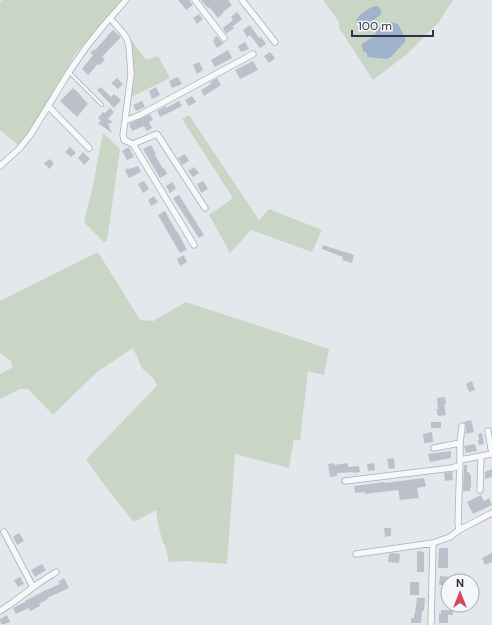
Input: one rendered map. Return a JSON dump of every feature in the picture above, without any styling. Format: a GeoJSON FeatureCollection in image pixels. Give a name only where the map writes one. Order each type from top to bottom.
{"type":"FeatureCollection","features":[{"type":"Feature","properties":{"kind":"street"},"geometry":{"type":"LineString","coordinates":[[0,166],[19,150],[31,134],[69,72],[87,46],[126,0]]}},
{"type":"Feature","properties":{"kind":"street"},"geometry":{"type":"LineString","coordinates":[[195,0],[224,38]]}},
{"type":"Feature","properties":{"kind":"street"},"geometry":{"type":"LineString","coordinates":[[242,0],[275,42]]}},
{"type":"Feature","properties":{"kind":"street"},"geometry":{"type":"LineString","coordinates":[[110,18],[124,34],[129,46],[131,78],[122,135],[124,140],[133,144],[194,245]]}},
{"type":"Feature","properties":{"kind":"street"},"geometry":{"type":"LineString","coordinates":[[125,121],[140,115],[253,54]]}},
{"type":"Feature","properties":{"kind":"street"},"geometry":{"type":"LineString","coordinates":[[48,106],[89,148]]}},
{"type":"Feature","properties":{"kind":"street"},"geometry":{"type":"LineString","coordinates":[[133,144],[157,134],[205,208]]}},
{"type":"Feature","properties":{"kind":"street"},"geometry":{"type":"LineString","coordinates":[[459,530],[460,444],[462,426]]}},
{"type":"Feature","properties":{"kind":"street"},"geometry":{"type":"LineString","coordinates":[[345,481],[444,469],[481,456],[492,454],[488,431]]}},
{"type":"Feature","properties":{"kind":"street"},"geometry":{"type":"LineString","coordinates":[[434,448],[460,444]]}},
{"type":"Feature","properties":{"kind":"street"},"geometry":{"type":"LineString","coordinates":[[480,490],[481,456]]}},
{"type":"Feature","properties":{"kind":"street"},"geometry":{"type":"LineString","coordinates":[[356,554],[434,542],[450,537],[459,530],[492,513]]}},
{"type":"Feature","properties":{"kind":"street"},"geometry":{"type":"LineString","coordinates":[[4,532],[33,587]]}},
{"type":"Feature","properties":{"kind":"street"},"geometry":{"type":"LineString","coordinates":[[431,625],[434,542]]}},
{"type":"Feature","properties":{"kind":"street"},"geometry":{"type":"LineString","coordinates":[[0,611],[38,582],[56,572]]}},
{"type":"Feature","properties":{"kind":"lane"},"geometry":{"type":"LineString","coordinates":[[69,72],[102,105]]}},
{"type":"Feature","properties":{"kind":"green space"},"geometry":{"type":"Polygon","coordinates":[[[2,0],[122,0],[76,53],[36,121],[18,145],[0,130],[0,2],[2,0]]]}},
{"type":"Feature","properties":{"kind":"green space"},"geometry":{"type":"Polygon","coordinates":[[[323,0],[453,0],[439,22],[406,55],[373,80],[339,28],[339,22],[323,0]],[[391,22],[377,29],[374,36],[369,39],[365,51],[369,57],[387,59],[399,49],[391,22]]]}},
{"type":"Feature","properties":{"kind":"green space"},"geometry":{"type":"Polygon","coordinates":[[[130,38],[146,60],[158,56],[170,78],[131,97],[134,76],[130,38]]]}},
{"type":"Feature","properties":{"kind":"green space"},"geometry":{"type":"Polygon","coordinates":[[[189,115],[259,220],[269,209],[322,230],[312,252],[251,230],[230,253],[209,215],[233,198],[182,119],[189,115]]]}},
{"type":"Feature","properties":{"kind":"green space"},"geometry":{"type":"Polygon","coordinates":[[[103,133],[120,149],[107,241],[104,242],[84,222],[103,133]]]}},
{"type":"Feature","properties":{"kind":"green space"},"geometry":{"type":"Polygon","coordinates":[[[98,252],[140,320],[153,321],[186,302],[329,349],[324,375],[308,371],[300,441],[294,439],[289,468],[235,454],[227,564],[186,561],[169,562],[158,524],[156,510],[134,522],[86,459],[157,386],[154,379],[142,368],[133,348],[97,372],[53,415],[28,389],[20,389],[0,399],[0,374],[13,367],[10,360],[0,353],[0,301],[98,252]]]}},
{"type":"Feature","properties":{"kind":"water"},"geometry":{"type":"Polygon","coordinates":[[[376,6],[379,7],[382,13],[377,18],[363,25],[356,23],[358,17],[363,12],[376,6]]]}},
{"type":"Feature","properties":{"kind":"water"},"geometry":{"type":"Polygon","coordinates":[[[391,22],[398,24],[405,38],[405,42],[390,58],[385,59],[367,57],[367,53],[363,51],[362,44],[374,36],[379,27],[391,22]]]}},
{"type":"Feature","properties":{"kind":"building"},"geometry":{"type":"Polygon","coordinates":[[[178,0],[189,0],[193,5],[186,10],[178,0]]]}},
{"type":"Feature","properties":{"kind":"building"},"geometry":{"type":"Polygon","coordinates":[[[201,0],[228,0],[232,5],[218,18],[201,0]]]}},
{"type":"Feature","properties":{"kind":"building"},"geometry":{"type":"Polygon","coordinates":[[[237,12],[242,19],[226,34],[223,28],[233,20],[231,17],[237,12]]]}},
{"type":"Feature","properties":{"kind":"building"},"geometry":{"type":"Polygon","coordinates":[[[199,14],[203,19],[197,24],[193,18],[199,14]]]}},
{"type":"Feature","properties":{"kind":"building"},"geometry":{"type":"Polygon","coordinates":[[[250,25],[259,38],[261,37],[266,44],[260,48],[250,35],[247,37],[243,30],[250,25]]]}},
{"type":"Feature","properties":{"kind":"building"},"geometry":{"type":"Polygon","coordinates":[[[113,30],[121,37],[102,57],[105,59],[100,65],[98,64],[88,75],[82,69],[93,55],[90,53],[94,49],[95,50],[113,30]]]}},
{"type":"Feature","properties":{"kind":"building"},"geometry":{"type":"Polygon","coordinates":[[[217,36],[224,43],[217,48],[213,41],[217,36]]]}},
{"type":"Feature","properties":{"kind":"building"},"geometry":{"type":"Polygon","coordinates":[[[245,42],[249,49],[241,52],[238,46],[245,42]]]}},
{"type":"Feature","properties":{"kind":"building"},"geometry":{"type":"Polygon","coordinates":[[[228,50],[232,58],[215,67],[211,60],[228,50]]]}},
{"type":"Feature","properties":{"kind":"building"},"geometry":{"type":"Polygon","coordinates":[[[270,52],[275,58],[269,63],[264,56],[270,52]]]}},
{"type":"Feature","properties":{"kind":"building"},"geometry":{"type":"Polygon","coordinates":[[[253,61],[258,70],[240,79],[235,70],[253,61]]]}},
{"type":"Feature","properties":{"kind":"building"},"geometry":{"type":"Polygon","coordinates":[[[199,62],[203,70],[197,74],[193,65],[199,62]]]}},
{"type":"Feature","properties":{"kind":"building"},"geometry":{"type":"Polygon","coordinates":[[[178,77],[182,84],[172,88],[169,81],[178,77]]]}},
{"type":"Feature","properties":{"kind":"building"},"geometry":{"type":"Polygon","coordinates":[[[117,78],[123,84],[118,89],[111,83],[117,78]]]}},
{"type":"Feature","properties":{"kind":"building"},"geometry":{"type":"Polygon","coordinates":[[[217,78],[221,85],[204,96],[201,90],[217,78]]]}},
{"type":"Feature","properties":{"kind":"building"},"geometry":{"type":"Polygon","coordinates":[[[101,87],[111,97],[114,94],[121,100],[114,108],[97,90],[101,87]]]}},
{"type":"Feature","properties":{"kind":"building"},"geometry":{"type":"Polygon","coordinates":[[[156,87],[160,95],[152,99],[149,91],[156,87]]]}},
{"type":"Feature","properties":{"kind":"building"},"geometry":{"type":"Polygon","coordinates":[[[73,88],[88,104],[77,117],[60,101],[73,88]]]}},
{"type":"Feature","properties":{"kind":"building"},"geometry":{"type":"Polygon","coordinates":[[[192,96],[196,102],[189,106],[185,100],[192,96]]]}},
{"type":"Feature","properties":{"kind":"building"},"geometry":{"type":"Polygon","coordinates":[[[142,101],[145,107],[136,111],[133,105],[142,101]]]}},
{"type":"Feature","properties":{"kind":"building"},"geometry":{"type":"Polygon","coordinates":[[[179,101],[182,106],[160,117],[157,111],[179,101]]]}},
{"type":"Feature","properties":{"kind":"building"},"geometry":{"type":"Polygon","coordinates":[[[110,108],[114,112],[108,119],[113,122],[108,124],[112,133],[98,123],[101,121],[98,118],[103,112],[105,113],[110,108]]]}},
{"type":"Feature","properties":{"kind":"building"},"geometry":{"type":"Polygon","coordinates":[[[150,114],[153,120],[149,122],[152,128],[147,131],[144,126],[132,131],[129,124],[150,114]]]}},
{"type":"Feature","properties":{"kind":"building"},"geometry":{"type":"Polygon","coordinates":[[[151,145],[156,154],[155,155],[167,174],[160,178],[143,149],[151,145]]]}},
{"type":"Feature","properties":{"kind":"building"},"geometry":{"type":"Polygon","coordinates":[[[70,147],[76,153],[71,157],[65,152],[70,147]]]}},
{"type":"Feature","properties":{"kind":"building"},"geometry":{"type":"Polygon","coordinates":[[[129,147],[134,157],[127,160],[122,151],[129,147]]]}},
{"type":"Feature","properties":{"kind":"building"},"geometry":{"type":"Polygon","coordinates":[[[83,152],[90,159],[84,165],[78,158],[83,152]]]}},
{"type":"Feature","properties":{"kind":"building"},"geometry":{"type":"Polygon","coordinates":[[[185,154],[189,161],[182,165],[178,158],[185,154]]]}},
{"type":"Feature","properties":{"kind":"building"},"geometry":{"type":"Polygon","coordinates":[[[50,159],[54,164],[49,169],[44,163],[50,159]]]}},
{"type":"Feature","properties":{"kind":"building"},"geometry":{"type":"Polygon","coordinates":[[[138,166],[141,172],[129,178],[125,170],[138,166]]]}},
{"type":"Feature","properties":{"kind":"building"},"geometry":{"type":"Polygon","coordinates":[[[194,167],[199,173],[193,177],[188,171],[194,167]]]}},
{"type":"Feature","properties":{"kind":"building"},"geometry":{"type":"Polygon","coordinates":[[[144,181],[149,189],[143,193],[138,184],[144,181]]]}},
{"type":"Feature","properties":{"kind":"building"},"geometry":{"type":"Polygon","coordinates":[[[203,181],[208,189],[201,193],[197,184],[203,181]]]}},
{"type":"Feature","properties":{"kind":"building"},"geometry":{"type":"Polygon","coordinates":[[[172,182],[176,188],[170,193],[166,186],[172,182]]]}},
{"type":"Feature","properties":{"kind":"building"},"geometry":{"type":"Polygon","coordinates":[[[179,195],[204,235],[199,238],[173,198],[179,195]]]}},
{"type":"Feature","properties":{"kind":"building"},"geometry":{"type":"Polygon","coordinates":[[[154,196],[158,202],[151,206],[148,200],[154,196]]]}},
{"type":"Feature","properties":{"kind":"building"},"geometry":{"type":"Polygon","coordinates":[[[165,211],[187,250],[180,253],[158,215],[165,211]]]}},
{"type":"Feature","properties":{"kind":"building"},"geometry":{"type":"Polygon","coordinates":[[[323,245],[354,255],[352,263],[342,260],[343,257],[322,249],[323,245]]]}},
{"type":"Feature","properties":{"kind":"building"},"geometry":{"type":"Polygon","coordinates":[[[184,255],[187,262],[180,266],[177,259],[184,255]]]}},
{"type":"Feature","properties":{"kind":"building"},"geometry":{"type":"Polygon","coordinates":[[[472,381],[475,390],[469,392],[466,384],[472,381]]]}},
{"type":"Feature","properties":{"kind":"building"},"geometry":{"type":"Polygon","coordinates":[[[445,397],[446,404],[444,404],[446,415],[438,416],[436,409],[438,409],[437,398],[445,397]]]}},
{"type":"Feature","properties":{"kind":"building"},"geometry":{"type":"Polygon","coordinates":[[[471,420],[474,432],[466,434],[466,425],[464,422],[471,420]]]}},
{"type":"Feature","properties":{"kind":"building"},"geometry":{"type":"Polygon","coordinates":[[[431,422],[441,422],[441,428],[431,428],[431,422]]]}},
{"type":"Feature","properties":{"kind":"building"},"geometry":{"type":"Polygon","coordinates":[[[432,432],[433,442],[424,443],[423,434],[432,432]]]}},
{"type":"Feature","properties":{"kind":"building"},"geometry":{"type":"Polygon","coordinates":[[[482,433],[484,444],[479,445],[478,434],[482,433]]]}},
{"type":"Feature","properties":{"kind":"building"},"geometry":{"type":"Polygon","coordinates":[[[475,444],[477,451],[466,453],[464,446],[475,444]]]}},
{"type":"Feature","properties":{"kind":"building"},"geometry":{"type":"Polygon","coordinates":[[[451,451],[451,458],[430,462],[428,454],[451,451]]]}},
{"type":"Feature","properties":{"kind":"building"},"geometry":{"type":"Polygon","coordinates":[[[394,458],[395,468],[389,469],[387,459],[394,458]]]}},
{"type":"Feature","properties":{"kind":"building"},"geometry":{"type":"Polygon","coordinates":[[[334,463],[334,465],[348,463],[348,467],[359,466],[360,472],[337,473],[337,476],[330,477],[328,464],[334,463]]]}},
{"type":"Feature","properties":{"kind":"building"},"geometry":{"type":"Polygon","coordinates":[[[374,463],[375,470],[368,471],[367,464],[374,463]]]}},
{"type":"Feature","properties":{"kind":"building"},"geometry":{"type":"Polygon","coordinates":[[[464,465],[467,465],[467,472],[471,475],[470,491],[463,491],[464,465]]]}},
{"type":"Feature","properties":{"kind":"building"},"geometry":{"type":"Polygon","coordinates":[[[492,469],[492,477],[485,479],[485,472],[492,469]]]}},
{"type":"Feature","properties":{"kind":"building"},"geometry":{"type":"Polygon","coordinates":[[[452,472],[453,480],[445,481],[444,473],[452,472]]]}},
{"type":"Feature","properties":{"kind":"building"},"geometry":{"type":"Polygon","coordinates":[[[424,478],[426,486],[417,488],[419,498],[400,500],[398,490],[365,494],[365,492],[355,493],[354,486],[424,478]]]}},
{"type":"Feature","properties":{"kind":"building"},"geometry":{"type":"Polygon","coordinates":[[[481,495],[484,501],[489,498],[492,505],[473,514],[467,502],[481,495]]]}},
{"type":"Feature","properties":{"kind":"building"},"geometry":{"type":"Polygon","coordinates":[[[384,528],[391,528],[391,536],[385,537],[384,528]]]}},
{"type":"Feature","properties":{"kind":"building"},"geometry":{"type":"Polygon","coordinates":[[[19,533],[24,541],[17,545],[13,537],[19,533]]]}},
{"type":"Feature","properties":{"kind":"building"},"geometry":{"type":"Polygon","coordinates":[[[439,548],[448,548],[448,568],[438,568],[439,548]]]}},
{"type":"Feature","properties":{"kind":"building"},"geometry":{"type":"Polygon","coordinates":[[[417,551],[424,552],[424,572],[417,572],[417,551]]]}},
{"type":"Feature","properties":{"kind":"building"},"geometry":{"type":"Polygon","coordinates":[[[492,553],[492,562],[485,565],[482,558],[492,553]]]}},
{"type":"Feature","properties":{"kind":"building"},"geometry":{"type":"Polygon","coordinates":[[[389,554],[400,554],[399,563],[388,562],[389,554]]]}},
{"type":"Feature","properties":{"kind":"building"},"geometry":{"type":"Polygon","coordinates":[[[42,564],[46,570],[35,577],[31,570],[42,564]]]}},
{"type":"Feature","properties":{"kind":"building"},"geometry":{"type":"Polygon","coordinates":[[[20,577],[24,584],[18,587],[14,580],[20,577]]]}},
{"type":"Feature","properties":{"kind":"building"},"geometry":{"type":"Polygon","coordinates":[[[64,578],[69,588],[47,598],[48,599],[39,604],[40,606],[30,611],[29,608],[16,614],[13,608],[60,584],[58,582],[64,578]]]}},
{"type":"Feature","properties":{"kind":"building"},"geometry":{"type":"Polygon","coordinates":[[[410,582],[419,582],[419,595],[410,595],[410,582]]]}},
{"type":"Feature","properties":{"kind":"building"},"geometry":{"type":"Polygon","coordinates":[[[417,598],[425,598],[424,611],[422,611],[421,623],[411,623],[411,618],[414,618],[415,614],[417,598]]]}},
{"type":"Feature","properties":{"kind":"building"},"geometry":{"type":"Polygon","coordinates":[[[440,613],[453,613],[453,615],[448,615],[448,623],[439,623],[440,613]]]}},
{"type":"Feature","properties":{"kind":"building"},"geometry":{"type":"Polygon","coordinates":[[[7,615],[10,622],[2,625],[0,619],[7,615]]]}}]}
